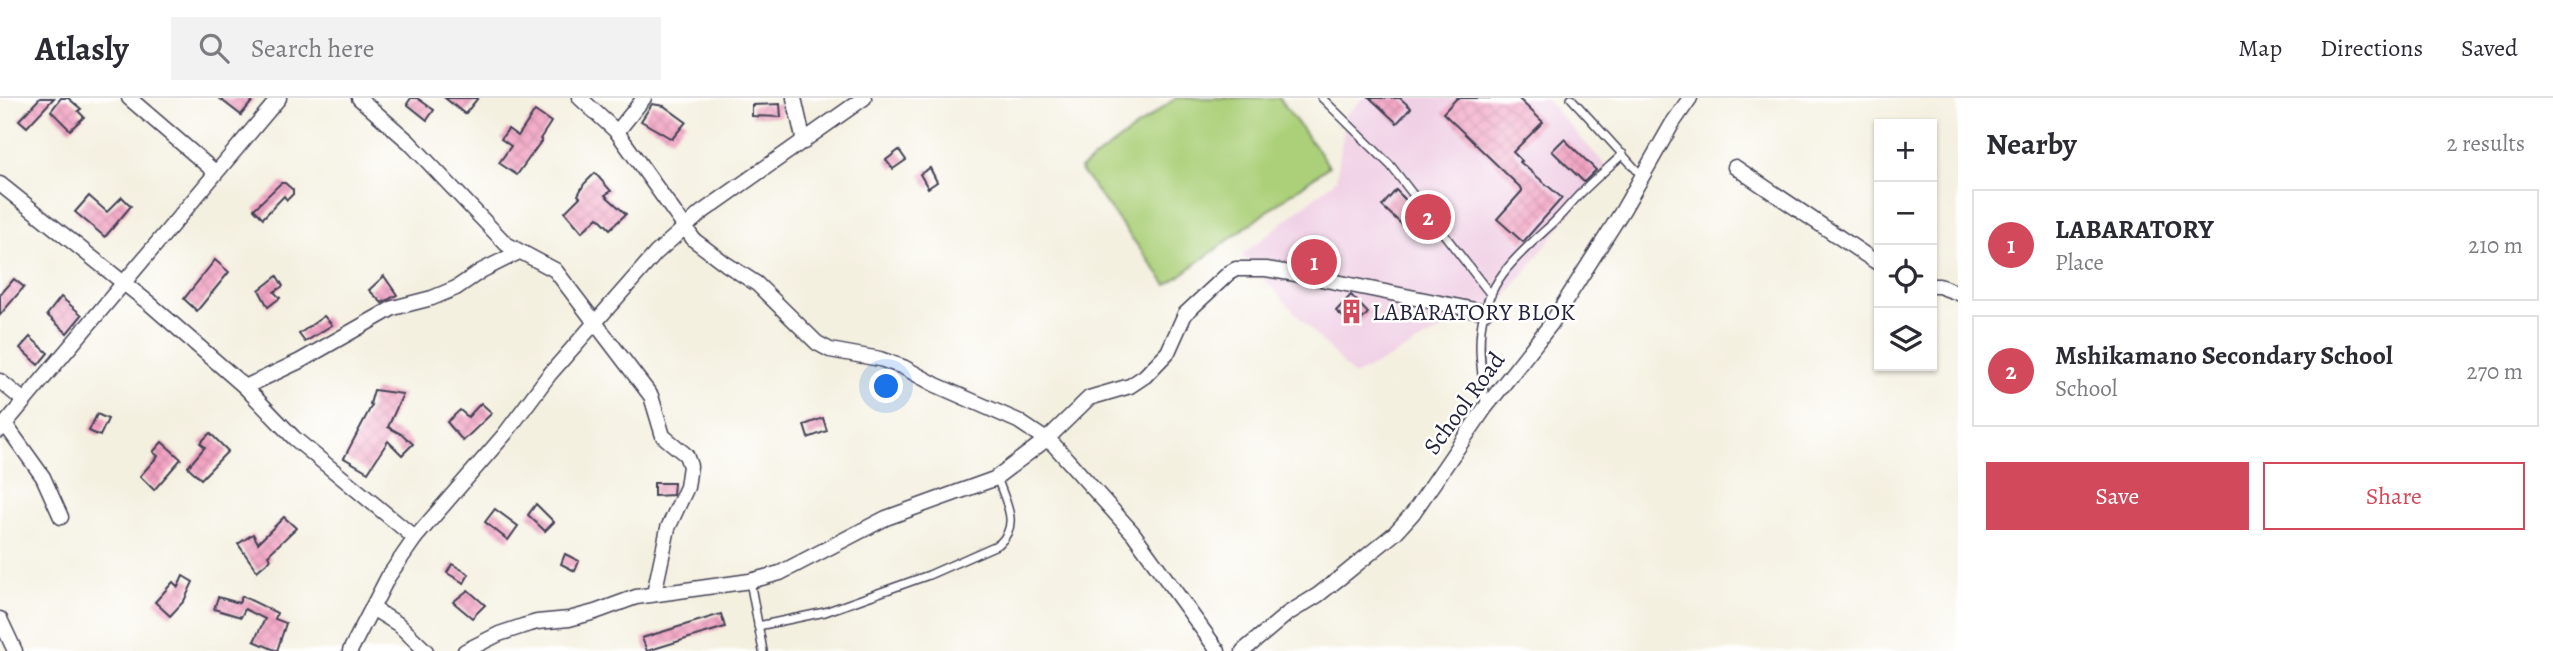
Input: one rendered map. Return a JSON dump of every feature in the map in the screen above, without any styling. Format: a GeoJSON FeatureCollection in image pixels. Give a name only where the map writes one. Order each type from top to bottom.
{"type":"FeatureCollection","features":[{"type":"Feature","properties":{"kind":"street"},"geometry":{"type":"LineString","coordinates":[[129,98],[215,172]]}},
{"type":"Feature","properties":{"kind":"street"},"geometry":{"type":"LineString","coordinates":[[61,517],[43,477],[2,427],[279,98]]}},
{"type":"Feature","properties":{"kind":"street"},"geometry":{"type":"LineString","coordinates":[[359,98],[409,142],[497,235],[519,252],[555,270],[652,396],[663,436],[686,455],[690,462],[687,487],[668,528],[654,594]]}},
{"type":"Feature","properties":{"kind":"street"},"geometry":{"type":"LineString","coordinates":[[580,98],[617,132],[684,227],[702,246],[764,289],[817,343],[830,350],[880,359],[903,367],[936,385],[1018,421],[1046,439],[1133,533],[1218,651]]}},
{"type":"Feature","properties":{"kind":"street"},"geometry":{"type":"LineString","coordinates":[[617,132],[644,98]]}},
{"type":"Feature","properties":{"kind":"street"},"geometry":{"type":"LineString","coordinates":[[794,98],[804,142]]}},
{"type":"Feature","properties":{"kind":"street"},"geometry":{"type":"LineString","coordinates":[[350,651],[388,577],[415,538],[656,253],[684,227],[864,98]]}},
{"type":"Feature","properties":{"kind":"street","name":"School Road"},"geometry":{"type":"LineString","coordinates":[[1243,651],[1287,614],[1318,595],[1395,533],[1413,513],[1485,408],[1551,324],[1690,98]]}},
{"type":"Feature","properties":{"kind":"street"},"geometry":{"type":"LineString","coordinates":[[1735,167],[1874,261]]}},
{"type":"Feature","properties":{"kind":"street"},"geometry":{"type":"LineString","coordinates":[[0,184],[245,387],[294,438],[415,538]]}},
{"type":"Feature","properties":{"kind":"street"},"geometry":{"type":"LineString","coordinates":[[245,387],[300,361],[393,308],[432,298],[464,285],[481,271],[519,252]]}},
{"type":"Feature","properties":{"kind":"street"},"geometry":{"type":"LineString","coordinates":[[465,651],[499,634],[523,626],[569,619],[636,597],[750,581],[780,573],[886,518],[997,477],[1046,439],[1089,398],[1130,386],[1145,376],[1168,352],[1185,314],[1236,269],[1266,268],[1485,312]]}},
{"type":"Feature","properties":{"kind":"street"},"geometry":{"type":"LineString","coordinates":[[1937,287],[1958,293]]}},
{"type":"Feature","properties":{"kind":"street"},"geometry":{"type":"LineString","coordinates":[[0,381],[23,400]]}},
{"type":"Feature","properties":{"kind":"street"},"geometry":{"type":"LineString","coordinates":[[372,608],[398,624],[426,651]]}},
{"type":"Feature","properties":{"kind":"street"},"geometry":{"type":"LineString","coordinates":[[0,620],[15,651]]}},
{"type":"Feature","properties":{"kind":"lane"},"geometry":{"type":"LineString","coordinates":[[1321,98],[1391,166],[1491,295]]}},
{"type":"Feature","properties":{"kind":"lane"},"geometry":{"type":"LineString","coordinates":[[1571,98],[1642,176]]}},
{"type":"Feature","properties":{"kind":"lane"},"geometry":{"type":"LineString","coordinates":[[1485,408],[1480,352],[1485,312],[1504,270],[1623,154]]}},
{"type":"Feature","properties":{"kind":"lane"},"geometry":{"type":"LineString","coordinates":[[758,626],[825,612],[929,576],[999,544],[1006,538],[1012,525],[997,477]]}},
{"type":"Feature","properties":{"kind":"lane"},"geometry":{"type":"LineString","coordinates":[[750,581],[763,651]]}},
{"type":"Feature","properties":{"kind":"shaded area"},"geometry":{"type":"Polygon","coordinates":[[[1363,98],[1545,98],[1606,166],[1507,296],[1354,376],[1242,255],[1336,180],[1346,115],[1363,98]]]}},
{"type":"Feature","properties":{"kind":"green space"},"geometry":{"type":"Polygon","coordinates":[[[1176,98],[1279,98],[1329,166],[1167,285],[1080,169],[1176,98]]]}},
{"type":"Feature","properties":{"kind":"building"},"geometry":{"type":"Polygon","coordinates":[[[40,98],[54,98],[27,127],[19,120],[40,98]]]}},
{"type":"Feature","properties":{"kind":"building"},"geometry":{"type":"Polygon","coordinates":[[[61,98],[68,98],[81,109],[78,111],[84,117],[70,130],[51,111],[61,98]]]}},
{"type":"Feature","properties":{"kind":"building"},"geometry":{"type":"Polygon","coordinates":[[[219,98],[255,98],[241,115],[219,98]]]}},
{"type":"Feature","properties":{"kind":"building"},"geometry":{"type":"Polygon","coordinates":[[[411,98],[417,98],[434,110],[427,120],[407,104],[411,98]]]}},
{"type":"Feature","properties":{"kind":"building"},"geometry":{"type":"Polygon","coordinates":[[[445,98],[478,98],[465,114],[445,98]]]}},
{"type":"Feature","properties":{"kind":"building"},"geometry":{"type":"Polygon","coordinates":[[[1370,98],[1400,98],[1411,108],[1397,123],[1370,98]]]}},
{"type":"Feature","properties":{"kind":"building"},"geometry":{"type":"Polygon","coordinates":[[[1457,98],[1518,98],[1543,122],[1513,152],[1522,161],[1520,162],[1562,198],[1523,242],[1497,219],[1522,189],[1443,113],[1457,98]]]}},
{"type":"Feature","properties":{"kind":"building"},"geometry":{"type":"Polygon","coordinates":[[[652,104],[664,106],[686,122],[672,139],[641,121],[652,104]]]}},
{"type":"Feature","properties":{"kind":"building"},"geometry":{"type":"Polygon","coordinates":[[[780,104],[781,117],[752,116],[752,105],[780,104]]]}},
{"type":"Feature","properties":{"kind":"building"},"geometry":{"type":"Polygon","coordinates":[[[535,111],[551,122],[540,139],[542,140],[517,175],[499,163],[511,146],[501,139],[508,129],[518,136],[535,111]]]}},
{"type":"Feature","properties":{"kind":"building"},"geometry":{"type":"Polygon","coordinates":[[[1564,139],[1596,170],[1584,182],[1552,151],[1564,139]]]}},
{"type":"Feature","properties":{"kind":"building"},"geometry":{"type":"Polygon","coordinates":[[[899,150],[906,160],[893,169],[886,160],[899,150]]]}},
{"type":"Feature","properties":{"kind":"building"},"geometry":{"type":"Polygon","coordinates":[[[930,168],[937,182],[928,188],[920,174],[930,168]]]}},
{"type":"Feature","properties":{"kind":"building"},"geometry":{"type":"Polygon","coordinates":[[[595,173],[611,191],[605,195],[626,214],[610,229],[598,217],[582,232],[565,212],[580,197],[578,195],[584,184],[595,173]]]}},
{"type":"Feature","properties":{"kind":"building"},"geometry":{"type":"Polygon","coordinates":[[[281,183],[293,190],[293,194],[287,200],[284,196],[263,218],[254,209],[281,183]]]}},
{"type":"Feature","properties":{"kind":"building"},"geometry":{"type":"Polygon","coordinates":[[[1396,190],[1424,219],[1411,233],[1382,206],[1396,190]]]}},
{"type":"Feature","properties":{"kind":"building"},"geometry":{"type":"Polygon","coordinates":[[[89,196],[107,212],[122,197],[131,206],[105,237],[75,212],[89,196]]]}},
{"type":"Feature","properties":{"kind":"building"},"geometry":{"type":"Polygon","coordinates":[[[1314,246],[1330,265],[1324,270],[1304,266],[1298,260],[1314,246]]]}},
{"type":"Feature","properties":{"kind":"building"},"geometry":{"type":"Polygon","coordinates":[[[215,260],[229,272],[197,311],[184,299],[215,260]]]}},
{"type":"Feature","properties":{"kind":"building"},"geometry":{"type":"Polygon","coordinates":[[[277,276],[283,286],[274,292],[280,298],[268,307],[259,290],[277,276]]]}},
{"type":"Feature","properties":{"kind":"building"},"geometry":{"type":"Polygon","coordinates":[[[384,276],[397,295],[382,303],[369,290],[384,276]]]}},
{"type":"Feature","properties":{"kind":"building"},"geometry":{"type":"Polygon","coordinates":[[[14,279],[24,287],[0,315],[0,295],[14,279]]]}},
{"type":"Feature","properties":{"kind":"building","name":"LABARATORY BLOK"},"geometry":{"type":"Polygon","coordinates":[[[1351,295],[1368,313],[1355,327],[1336,311],[1351,295]]]}},
{"type":"Feature","properties":{"kind":"building"},"geometry":{"type":"Polygon","coordinates":[[[61,297],[82,315],[67,333],[47,315],[61,297]]]}},
{"type":"Feature","properties":{"kind":"building"},"geometry":{"type":"Polygon","coordinates":[[[324,316],[332,325],[305,342],[299,334],[324,316]]]}},
{"type":"Feature","properties":{"kind":"building"},"geometry":{"type":"Polygon","coordinates":[[[30,337],[48,353],[38,365],[20,348],[30,337]]]}},
{"type":"Feature","properties":{"kind":"building"},"geometry":{"type":"Polygon","coordinates":[[[374,390],[403,394],[388,427],[413,444],[402,455],[388,441],[368,472],[344,458],[372,405],[370,404],[374,390]]]}},
{"type":"Feature","properties":{"kind":"building"},"geometry":{"type":"Polygon","coordinates":[[[481,403],[492,413],[463,441],[447,422],[460,410],[468,417],[481,403]]]}},
{"type":"Feature","properties":{"kind":"building"},"geometry":{"type":"Polygon","coordinates":[[[97,414],[108,419],[100,436],[89,431],[97,414]]]}},
{"type":"Feature","properties":{"kind":"building"},"geometry":{"type":"Polygon","coordinates":[[[823,418],[827,431],[808,438],[804,425],[823,418]]]}},
{"type":"Feature","properties":{"kind":"building"},"geometry":{"type":"Polygon","coordinates":[[[210,433],[228,451],[201,479],[188,467],[205,447],[200,443],[210,433]]]}},
{"type":"Feature","properties":{"kind":"building"},"geometry":{"type":"Polygon","coordinates":[[[162,442],[181,459],[154,490],[140,476],[158,456],[153,452],[162,442]]]}},
{"type":"Feature","properties":{"kind":"building"},"geometry":{"type":"Polygon","coordinates":[[[654,483],[674,483],[673,495],[654,496],[654,483]]]}},
{"type":"Feature","properties":{"kind":"building"},"geometry":{"type":"Polygon","coordinates":[[[536,504],[554,522],[545,531],[528,515],[536,504]]]}},
{"type":"Feature","properties":{"kind":"building"},"geometry":{"type":"Polygon","coordinates":[[[495,509],[518,526],[508,540],[485,522],[495,509]]]}},
{"type":"Feature","properties":{"kind":"building"},"geometry":{"type":"Polygon","coordinates":[[[284,517],[296,528],[268,555],[271,559],[257,571],[238,544],[253,534],[258,543],[284,517]]]}},
{"type":"Feature","properties":{"kind":"building"},"geometry":{"type":"Polygon","coordinates":[[[565,554],[579,561],[575,571],[561,564],[565,554]]]}},
{"type":"Feature","properties":{"kind":"building"},"geometry":{"type":"Polygon","coordinates":[[[452,564],[469,574],[464,583],[447,573],[452,564]]]}},
{"type":"Feature","properties":{"kind":"building"},"geometry":{"type":"Polygon","coordinates":[[[183,576],[193,582],[184,601],[170,616],[155,602],[173,582],[178,587],[183,576]]]}},
{"type":"Feature","properties":{"kind":"building"},"geometry":{"type":"Polygon","coordinates":[[[468,590],[485,605],[472,618],[453,602],[468,590]]]}},
{"type":"Feature","properties":{"kind":"building"},"geometry":{"type":"Polygon","coordinates":[[[242,596],[277,613],[275,619],[286,623],[277,651],[254,641],[265,619],[245,609],[241,617],[214,609],[218,597],[239,603],[242,596]]]}},
{"type":"Feature","properties":{"kind":"building"},"geometry":{"type":"Polygon","coordinates":[[[721,614],[725,627],[647,651],[642,638],[721,614]]]}},
{"type":"Feature","properties":{"kind":"place","name":"Mshikamano Secondary School"},"geometry":{"type":"Point","coordinates":[1428,217]}},
{"type":"Feature","properties":{"kind":"place","name":"LABARATORY"},"geometry":{"type":"Point","coordinates":[1314,262]}},
{"type":"Feature","properties":{"kind":"place","name":"LABARATORY BLOK"},"geometry":{"type":"Point","coordinates":[1352,312]}}]}
